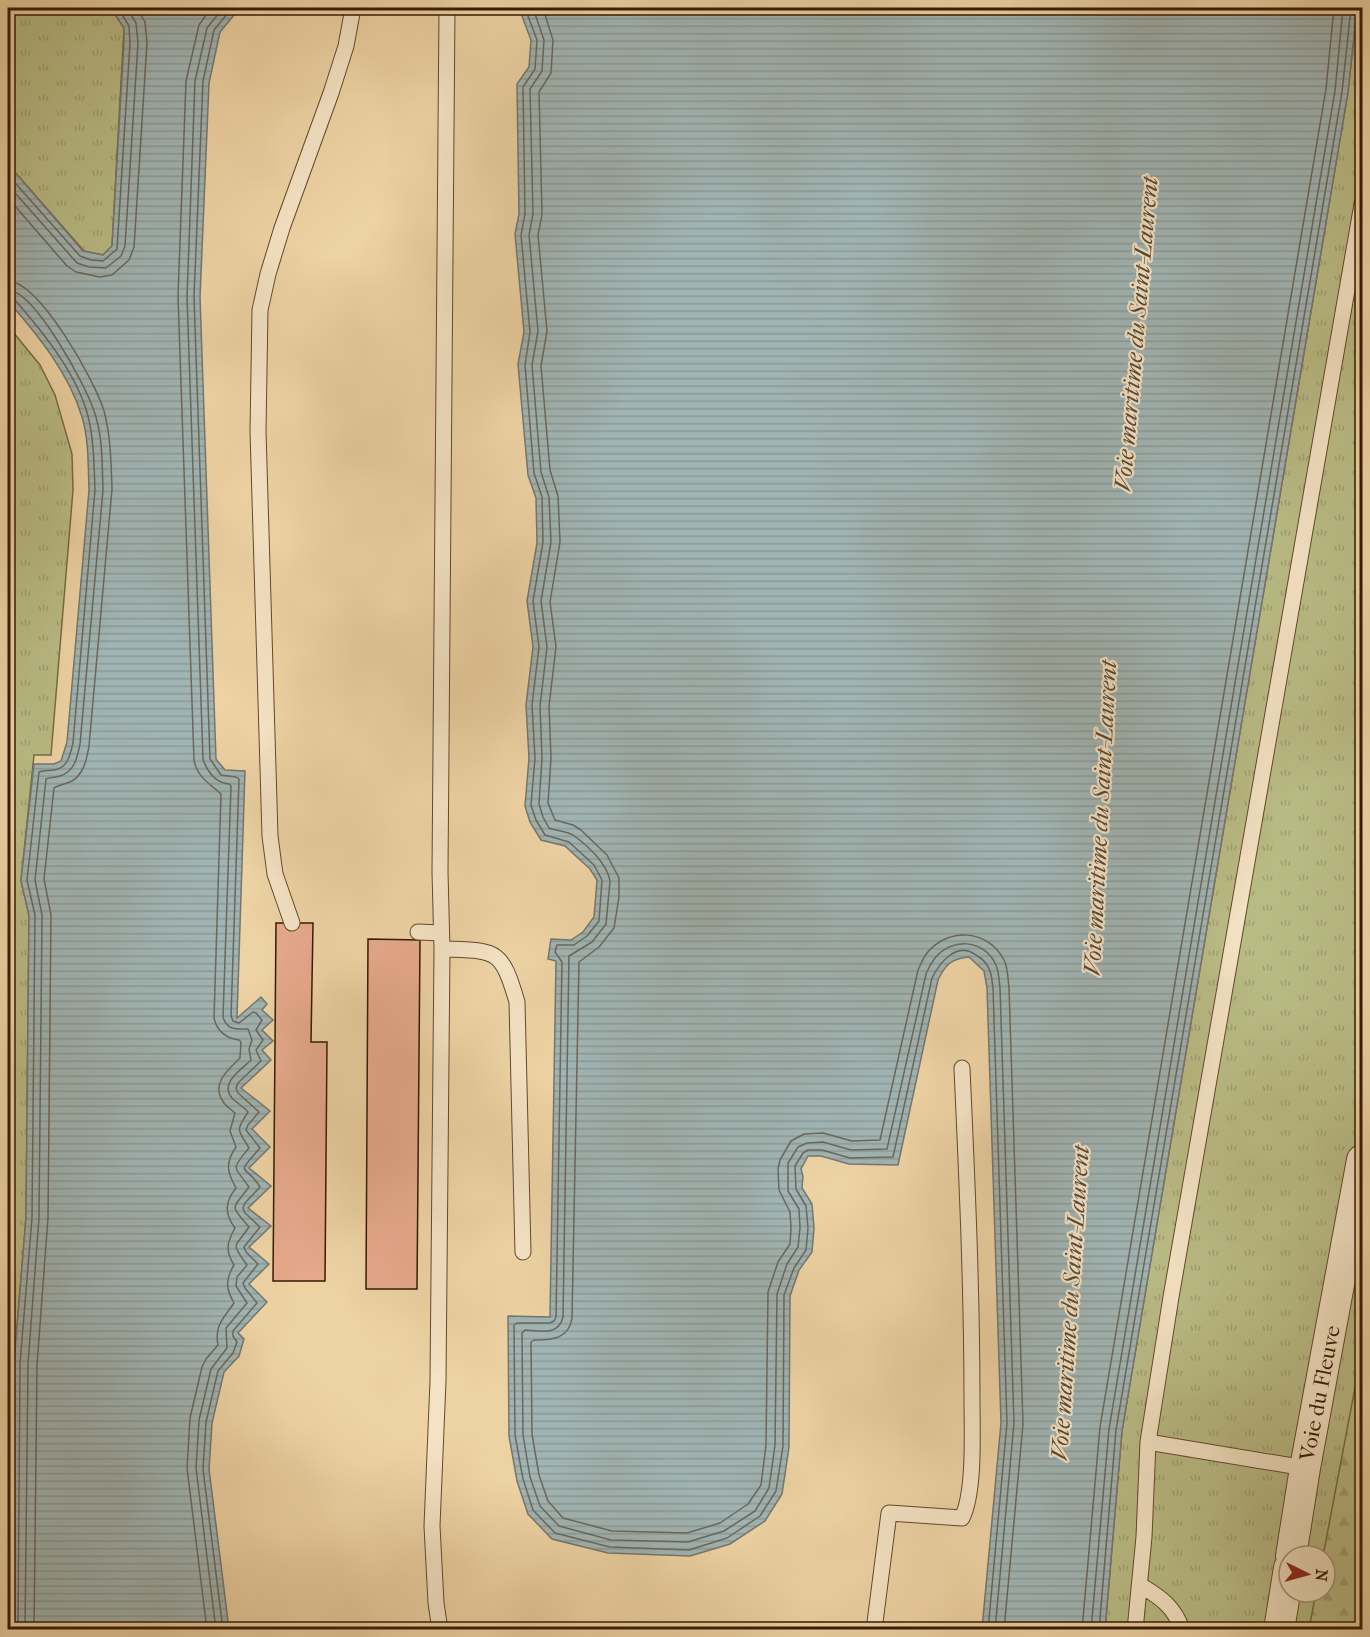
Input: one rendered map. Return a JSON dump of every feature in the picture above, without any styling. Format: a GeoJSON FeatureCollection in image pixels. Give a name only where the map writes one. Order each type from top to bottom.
{"type":"FeatureCollection","features":[{"type":"Feature","properties":{"kind":"street","name":"Voie du Fleuve"},"geometry":{"type":"LineString","coordinates":[[1293,1544],[1362,1160]]}},
{"type":"Feature","properties":{"kind":"street"},"geometry":{"type":"LineString","coordinates":[[1279,1629],[1283,1604]]}},
{"type":"Feature","properties":{"kind":"lane"},"geometry":{"type":"LineString","coordinates":[[292,923],[275,874],[270,836],[258,431],[257,372],[260,310],[282,228],[332,93],[346,46],[353,8]]}},
{"type":"Feature","properties":{"kind":"lane"},"geometry":{"type":"LineString","coordinates":[[440,1629],[436,1603],[432,1527],[438,1381],[447,8]]}},
{"type":"Feature","properties":{"kind":"lane"},"geometry":{"type":"LineString","coordinates":[[1135,1629],[1144,1537],[1148,1442],[1171,1296],[1362,204]]}},
{"type":"Feature","properties":{"kind":"lane"},"geometry":{"type":"LineString","coordinates":[[418,932],[441,933]]}},
{"type":"Feature","properties":{"kind":"lane"},"geometry":{"type":"LineString","coordinates":[[442,949],[484,950],[492,953],[504,964],[517,1002],[521,1092],[523,1252]]}},
{"type":"Feature","properties":{"kind":"lane"},"geometry":{"type":"LineString","coordinates":[[874,1629],[889,1513],[962,1518],[967,1508],[972,1450],[972,1356],[962,1068]]}},
{"type":"Feature","properties":{"kind":"lane"},"geometry":{"type":"LineString","coordinates":[[1148,1442],[1305,1468]]}},
{"type":"Feature","properties":{"kind":"lane"},"geometry":{"type":"LineString","coordinates":[[1140,1585],[1162,1598],[1174,1611],[1182,1629]]}},
{"type":"Feature","properties":{"kind":"green space"},"geometry":{"type":"Polygon","coordinates":[[[8,8],[111,8],[124,28],[112,246],[103,255],[84,251],[13,170],[8,169],[8,8]]]}},
{"type":"Feature","properties":{"kind":"green space"},"geometry":{"type":"Polygon","coordinates":[[[1357,8],[1362,8],[1362,1629],[1105,1630],[1122,1431],[1348,92],[1357,8]]]}},
{"type":"Feature","properties":{"kind":"green space"},"geometry":{"type":"Polygon","coordinates":[[[8,326],[40,365],[55,395],[72,454],[73,490],[51,755],[34,755],[21,881],[29,915],[26,1218],[14,1363],[12,1630],[8,1629],[8,326]]]}},
{"type":"Feature","properties":{"kind":"green space"},"geometry":{"type":"Polygon","coordinates":[[[1362,1351],[1362,1629],[1309,1629],[1314,1604],[1337,1604],[1337,1544],[1325,1544],[1362,1351]]]}},
{"type":"Feature","properties":{"kind":"water"},"geometry":{"type":"Polygon","coordinates":[[[111,8],[240,8],[220,32],[209,83],[200,297],[216,759],[225,770],[245,771],[237,1018],[261,997],[267,1004],[262,1010],[273,1020],[262,1030],[273,1041],[262,1050],[271,1060],[241,1088],[270,1111],[252,1129],[270,1147],[249,1168],[271,1186],[248,1208],[271,1226],[249,1247],[269,1264],[249,1284],[267,1302],[238,1333],[244,1339],[239,1356],[224,1372],[212,1423],[209,1469],[229,1629],[12,1629],[14,1363],[26,1218],[29,915],[21,881],[34,764],[54,764],[61,761],[67,742],[89,490],[86,435],[76,401],[51,355],[8,301],[8,169],[13,170],[83,251],[103,255],[112,246],[124,28],[111,8]]]}},
{"type":"Feature","properties":{"kind":"water","name":"Voie maritime du Saint-Laurent"},"geometry":{"type":"Polygon","coordinates":[[[519,8],[1357,8],[1348,92],[1122,1431],[1105,1629],[982,1629],[1001,1423],[987,988],[984,971],[969,957],[950,963],[938,980],[898,1165],[849,1164],[821,1156],[808,1156],[801,1169],[802,1188],[812,1204],[814,1228],[812,1252],[799,1270],[790,1296],[789,1447],[782,1494],[765,1521],[730,1544],[690,1556],[608,1553],[552,1539],[528,1514],[517,1481],[509,1436],[508,1316],[550,1317],[556,961],[548,959],[551,939],[571,940],[583,932],[594,917],[597,880],[590,869],[565,846],[541,840],[530,822],[525,806],[529,758],[526,705],[533,647],[527,601],[537,543],[536,498],[528,475],[518,364],[524,332],[515,234],[519,214],[517,84],[529,67],[531,40],[519,8]]]}},
{"type":"Feature","properties":{"kind":"building"},"geometry":{"type":"Polygon","coordinates":[[[276,923],[313,923],[311,1042],[327,1042],[325,1281],[273,1281],[276,923]]]}},
{"type":"Feature","properties":{"kind":"building"},"geometry":{"type":"Polygon","coordinates":[[[368,939],[420,940],[417,1289],[366,1289],[368,939]]]}}]}
